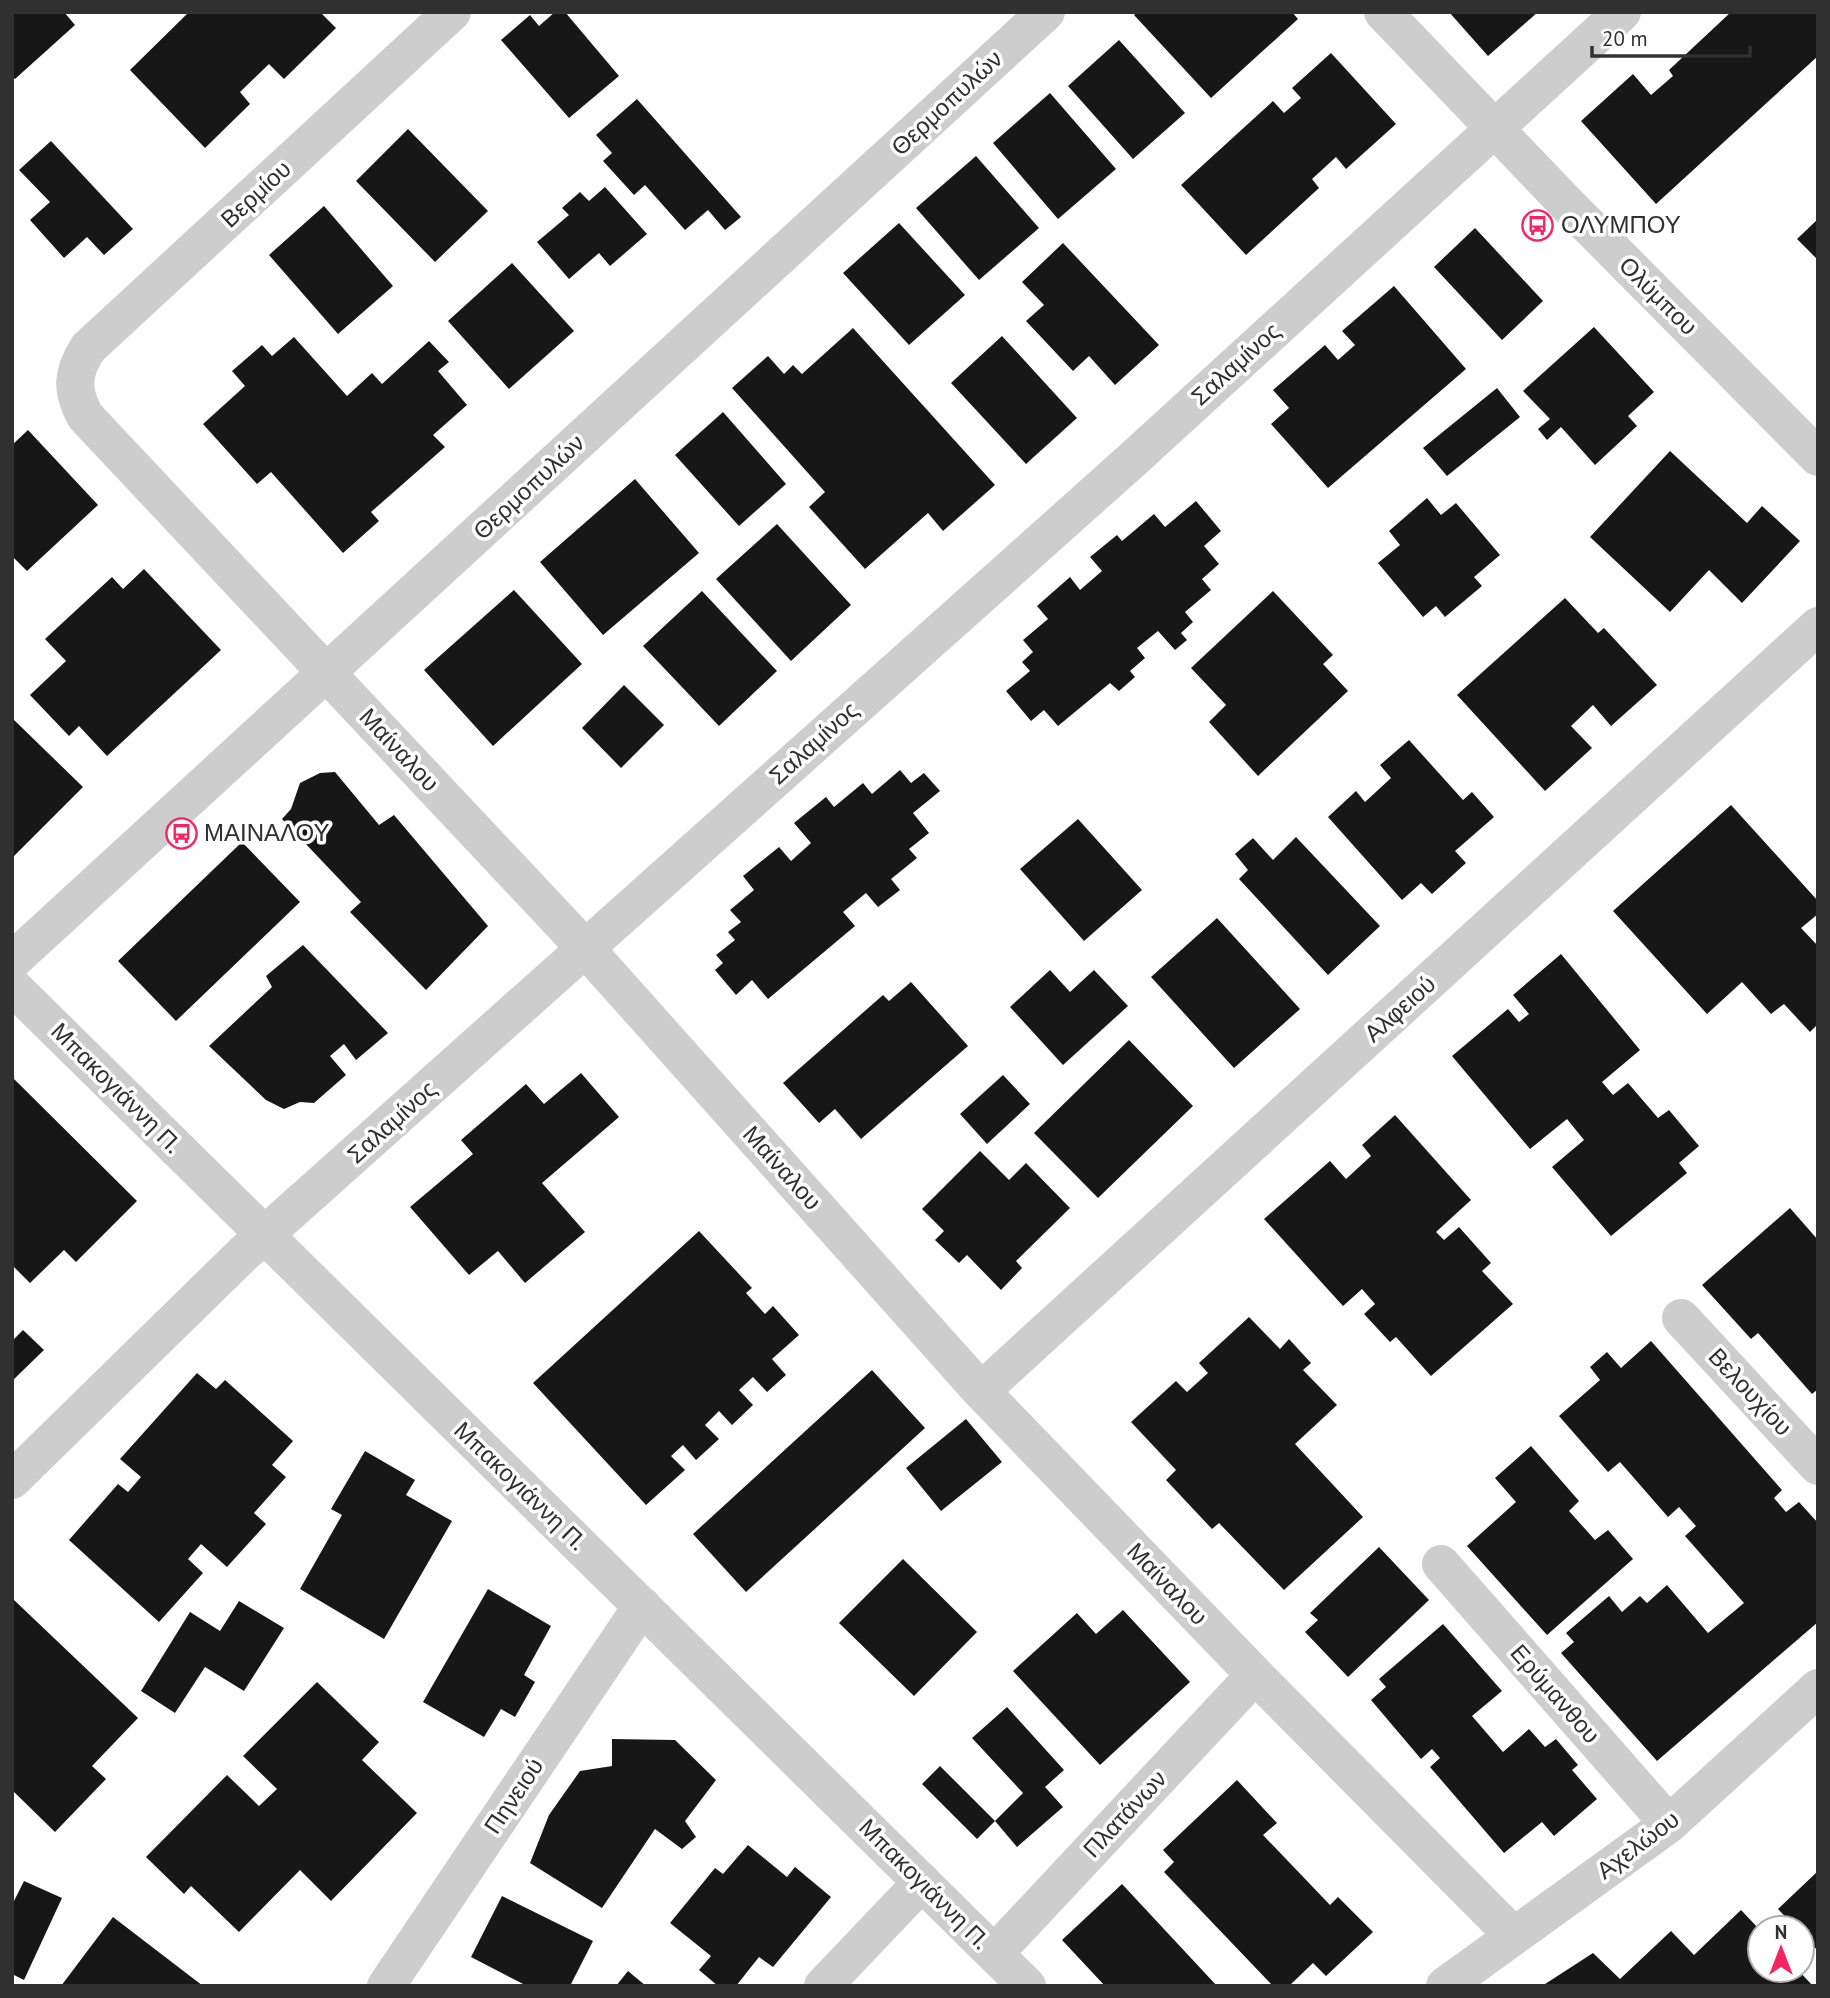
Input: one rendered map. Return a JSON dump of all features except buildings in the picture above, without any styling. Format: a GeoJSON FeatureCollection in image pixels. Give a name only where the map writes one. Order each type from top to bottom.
{"type":"FeatureCollection","features":[{"type":"Feature","properties":{"kind":"street","name":"Βερμίου"},"geometry":{"type":"LineString","coordinates":[[74,384],[78,363],[88,348],[452,12]]}},
{"type":"Feature","properties":{"kind":"street","name":"Θερμοπυλών"},"geometry":{"type":"LineString","coordinates":[[12,961],[1046,12]]}},
{"type":"Feature","properties":{"kind":"street","name":"Ολύμπου"},"geometry":{"type":"LineString","coordinates":[[1383,12],[1818,457]]}},
{"type":"Feature","properties":{"kind":"street","name":"Σαλαμίνος"},"geometry":{"type":"LineString","coordinates":[[12,1480],[265,1235],[1130,461],[1622,12]]}},
{"type":"Feature","properties":{"kind":"street","name":"Μαίναλου"},"geometry":{"type":"LineString","coordinates":[[74,384],[77,401],[85,416],[585,948],[981,1391],[1255,1675],[1513,1935]]}},
{"type":"Feature","properties":{"kind":"street","name":"Αλφειού"},"geometry":{"type":"LineString","coordinates":[[981,1391],[1818,626]]}},
{"type":"Feature","properties":{"kind":"street","name":"Μπακογιάννη Π."},"geometry":{"type":"LineString","coordinates":[[12,986],[1027,1986]]}},
{"type":"Feature","properties":{"kind":"street","name":"Βελουχίου"},"geometry":{"type":"LineString","coordinates":[[1681,1318],[1818,1466]]}},
{"type":"Feature","properties":{"kind":"street","name":"Ερύμανθου"},"geometry":{"type":"LineString","coordinates":[[1441,1564],[1669,1825]]}},
{"type":"Feature","properties":{"kind":"street","name":"Πηνειού"},"geometry":{"type":"LineString","coordinates":[[386,1986],[642,1606]]}},
{"type":"Feature","properties":{"kind":"street","name":"Πλατάνων"},"geometry":{"type":"LineString","coordinates":[[995,1953],[1255,1675]]}},
{"type":"Feature","properties":{"kind":"street","name":"Αχελώου"},"geometry":{"type":"LineString","coordinates":[[1445,1986],[1669,1825],[1818,1688]]}},
{"type":"Feature","properties":{"kind":"street"},"geometry":{"type":"LineString","coordinates":[[823,1986],[922,1882]]}},
{"type":"Feature","properties":{"kind":"place","name":"ΟΛΥΜΠΟΥ"},"geometry":{"type":"Point","coordinates":[1538,225]}},
{"type":"Feature","properties":{"kind":"place","name":"ΜΑΙΝΑΛΟΥ"},"geometry":{"type":"Point","coordinates":[181,833]}}]}
